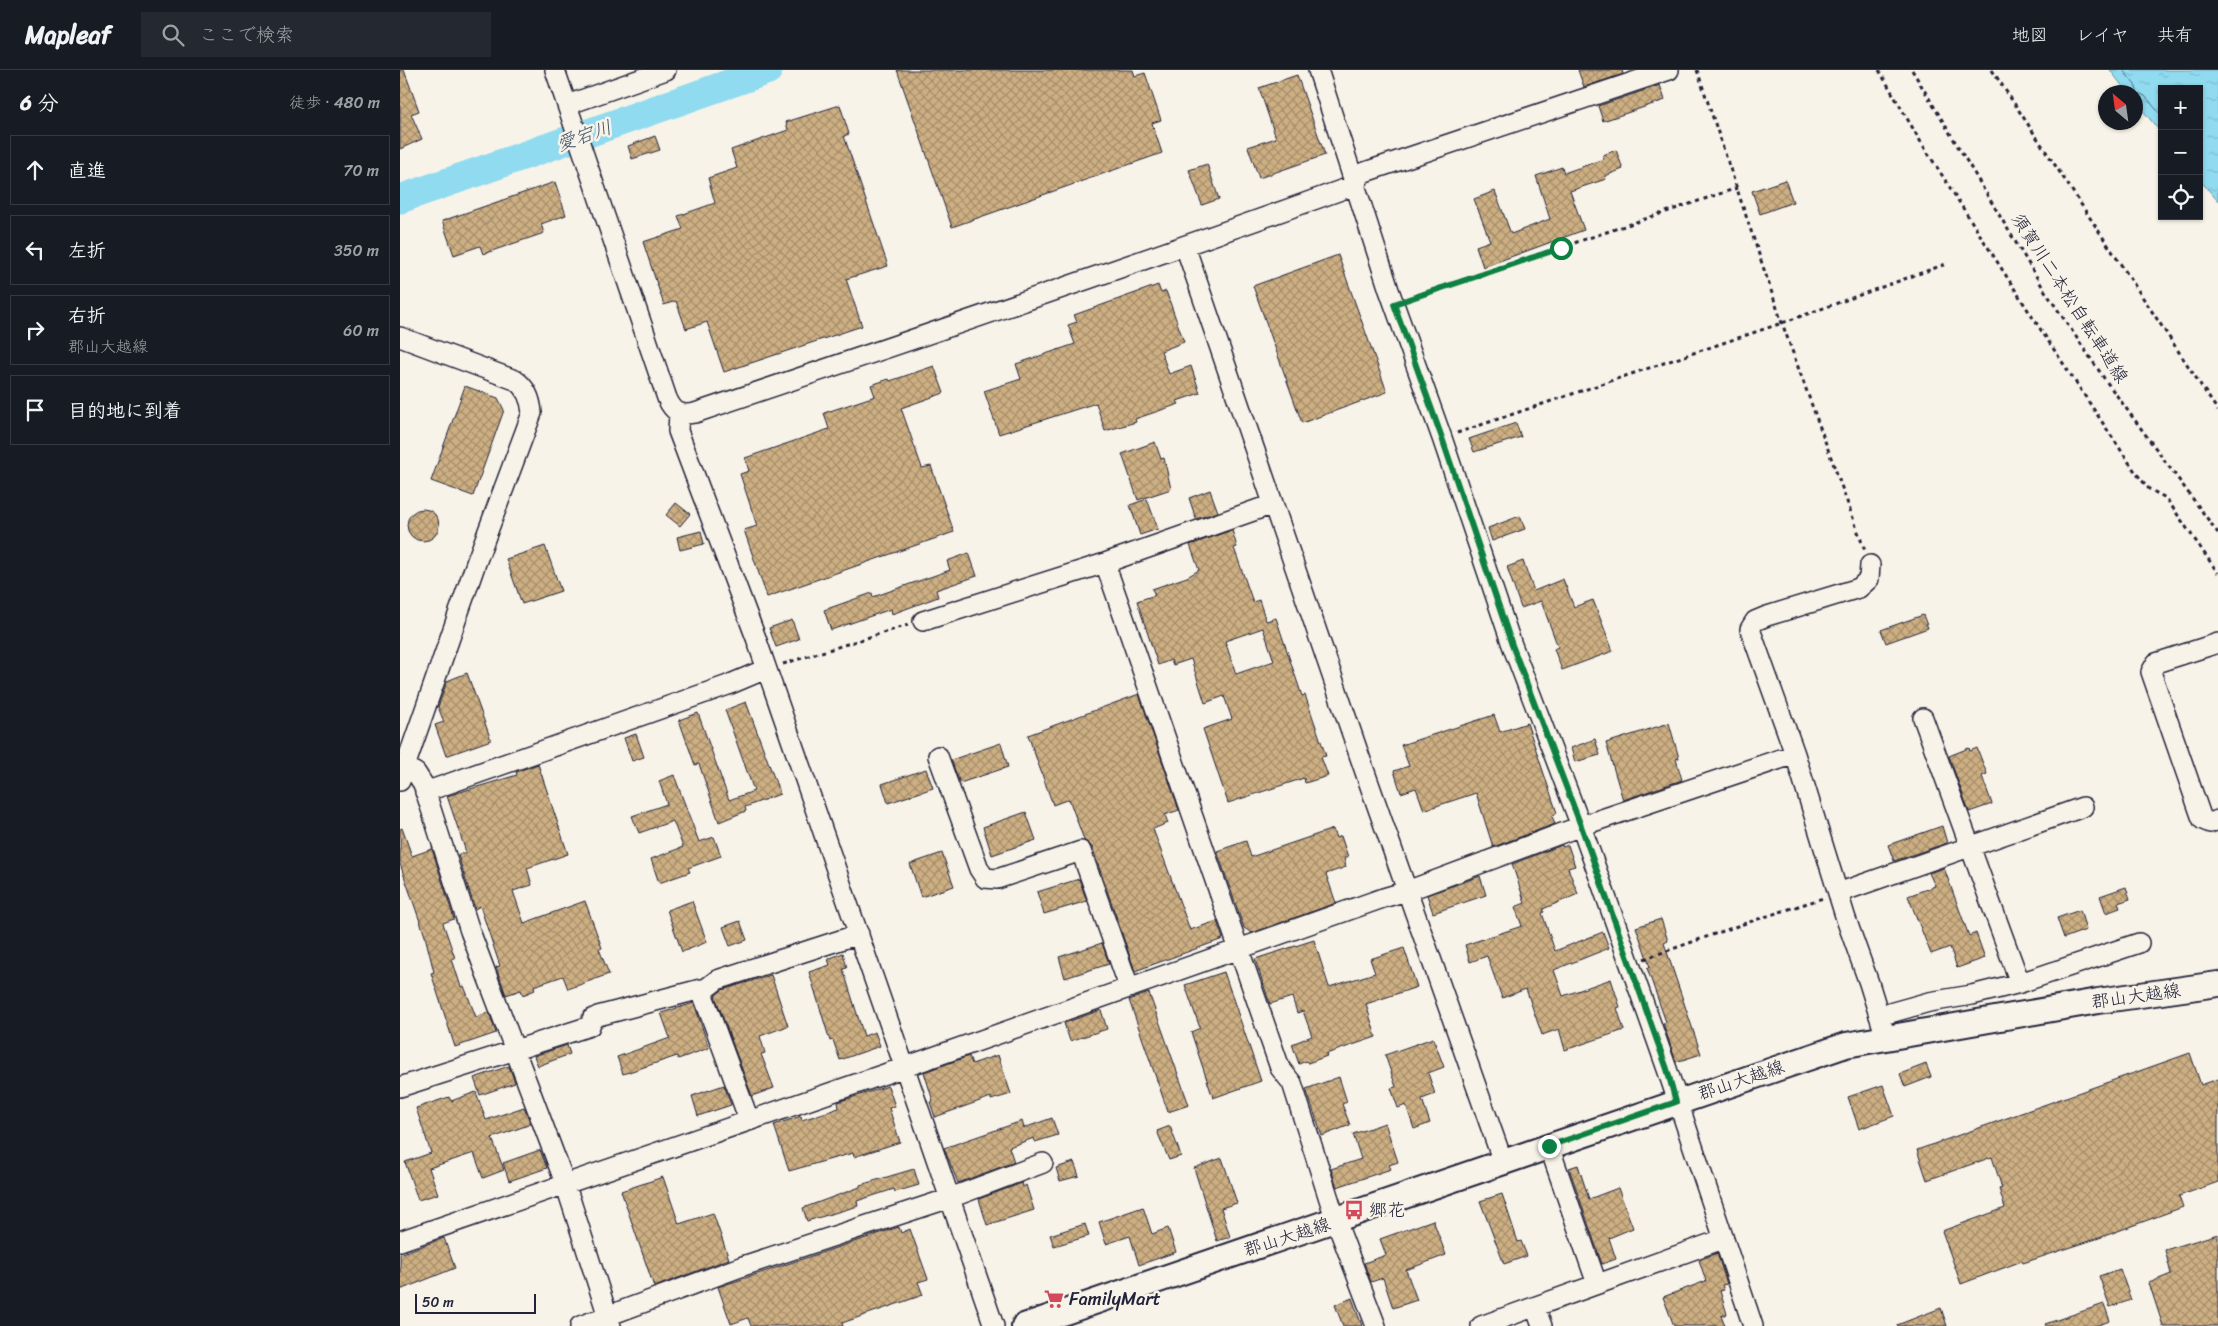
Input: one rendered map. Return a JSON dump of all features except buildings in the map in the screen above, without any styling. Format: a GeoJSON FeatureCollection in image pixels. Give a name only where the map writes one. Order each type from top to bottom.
{"type":"FeatureCollection","features":[{"type":"Feature","properties":{"kind":"main road","name":"郡山大越線"},"geometry":{"type":"LineString","coordinates":[[1024,1326],[1336,1221],[1676,1102],[1846,1045],[1882,1027],[2218,984]]}},
{"type":"Feature","properties":{"kind":"street"},"geometry":{"type":"LineString","coordinates":[[555,70],[667,398],[672,409],[679,413],[688,414],[1185,246],[1355,185],[1362,173],[1670,70]]}},
{"type":"Feature","properties":{"kind":"street"},"geometry":{"type":"LineString","coordinates":[[567,105],[666,70]]}},
{"type":"Feature","properties":{"kind":"street"},"geometry":{"type":"LineString","coordinates":[[1318,70],[1394,304],[1442,438],[1512,645],[1581,826],[1667,1069],[1676,1102],[1753,1326]]}},
{"type":"Feature","properties":{"kind":"street"},"geometry":{"type":"LineString","coordinates":[[1185,246],[1480,1102],[1503,1162]]}},
{"type":"Feature","properties":{"kind":"street"},"geometry":{"type":"LineString","coordinates":[[400,337],[515,380],[525,388],[531,403],[532,413],[476,563],[402,774],[420,778],[470,931],[566,1183],[610,1321]]}},
{"type":"Feature","properties":{"kind":"street"},"geometry":{"type":"LineString","coordinates":[[679,413],[678,431],[756,638],[994,1326]]}},
{"type":"Feature","properties":{"kind":"street"},"geometry":{"type":"LineString","coordinates":[[923,621],[1105,563],[1273,504]]}},
{"type":"Feature","properties":{"kind":"street"},"geometry":{"type":"LineString","coordinates":[[1105,563],[1280,1068],[1292,1083],[1336,1221],[1376,1326]]}},
{"type":"Feature","properties":{"kind":"street"},"geometry":{"type":"LineString","coordinates":[[1870,565],[1869,579],[1859,588],[1767,616],[1755,621],[1750,629],[1795,754],[1838,894],[1882,1027],[1929,1002],[1972,995],[2020,983],[2140,942]]}},
{"type":"Feature","properties":{"kind":"street"},"geometry":{"type":"LineString","coordinates":[[2218,643],[2156,664],[2152,672],[2201,816],[2203,820],[2210,822],[2218,820]]}},
{"type":"Feature","properties":{"kind":"street"},"geometry":{"type":"LineString","coordinates":[[425,792],[728,685],[766,669]]}},
{"type":"Feature","properties":{"kind":"street"},"geometry":{"type":"LineString","coordinates":[[1923,718],[2020,983]]}},
{"type":"Feature","properties":{"kind":"street"},"geometry":{"type":"LineString","coordinates":[[400,1241],[1407,891],[1581,826],[1795,754]]}},
{"type":"Feature","properties":{"kind":"street"},"geometry":{"type":"LineString","coordinates":[[938,756],[979,869],[985,878],[997,880],[1081,851],[1129,987]]}},
{"type":"Feature","properties":{"kind":"street"},"geometry":{"type":"LineString","coordinates":[[1838,894],[2083,806]]}},
{"type":"Feature","properties":{"kind":"street"},"geometry":{"type":"LineString","coordinates":[[400,1087],[590,1026],[592,1019],[598,1016],[701,989],[704,990],[717,980],[859,934]]}},
{"type":"Feature","properties":{"kind":"street"},"geometry":{"type":"LineString","coordinates":[[704,990],[704,998],[749,1120]]}},
{"type":"Feature","properties":{"kind":"street"},"geometry":{"type":"LineString","coordinates":[[1549,1146],[1597,1284]]}},
{"type":"Feature","properties":{"kind":"street"},"geometry":{"type":"LineString","coordinates":[[580,1326],[610,1321],[743,1266],[950,1198],[1043,1163]]}},
{"type":"Feature","properties":{"kind":"street"},"geometry":{"type":"LineString","coordinates":[[1481,1326],[1723,1239]]}},
{"type":"Feature","properties":{"kind":"street"},"geometry":{"type":"LineString","coordinates":[[1534,1307],[1542,1326]]}},
{"type":"Feature","properties":{"kind":"path"},"geometry":{"type":"LineString","coordinates":[[1697,70],[1782,323],[1870,565]]}},
{"type":"Feature","properties":{"kind":"path"},"geometry":{"type":"LineString","coordinates":[[1879,70],[1919,139],[2130,465],[2149,488],[2166,498],[2218,573]]}},
{"type":"Feature","properties":{"kind":"path","name":"須賀川二本松自転車道線"},"geometry":{"type":"LineString","coordinates":[[1912,70],[2045,291],[2106,381],[2218,533]]}},
{"type":"Feature","properties":{"kind":"path"},"geometry":{"type":"LineString","coordinates":[[1992,70],[2218,411]]}},
{"type":"Feature","properties":{"kind":"path"},"geometry":{"type":"LineString","coordinates":[[1394,304],[1737,188]]}},
{"type":"Feature","properties":{"kind":"path"},"geometry":{"type":"LineString","coordinates":[[1442,438],[1782,323],[1946,264]]}},
{"type":"Feature","properties":{"kind":"path"},"geometry":{"type":"LineString","coordinates":[[766,669],[923,621]]}},
{"type":"Feature","properties":{"kind":"path"},"geometry":{"type":"LineString","coordinates":[[1629,964],[1743,924],[1838,894]]}},
{"type":"Feature","properties":{"kind":"water"},"geometry":{"type":"Polygon","coordinates":[[[2110,70],[2218,70],[2218,201],[2203,184],[2203,85],[2158,85],[2158,129],[2143,111],[2143,85],[2122,85],[2110,70]]]}},
{"type":"Feature","properties":{"kind":"waterway","name":"愛宕川"},"geometry":{"type":"LineString","coordinates":[[400,199],[768,70]]}},
{"type":"Feature","properties":{"kind":"place","name":"郷花"},"geometry":{"type":"Point","coordinates":[1354,1210]}},
{"type":"Feature","properties":{"kind":"place","name":"FamilyMart"},"geometry":{"type":"Point","coordinates":[1054,1299]}},
{"type":"Feature","properties":{"kind":"route"},"geometry":{"type":"LineString","coordinates":[[1549,1146],[1676,1102],[1667,1069],[1581,826],[1512,645],[1442,438],[1394,304],[1561,248]]}}]}
